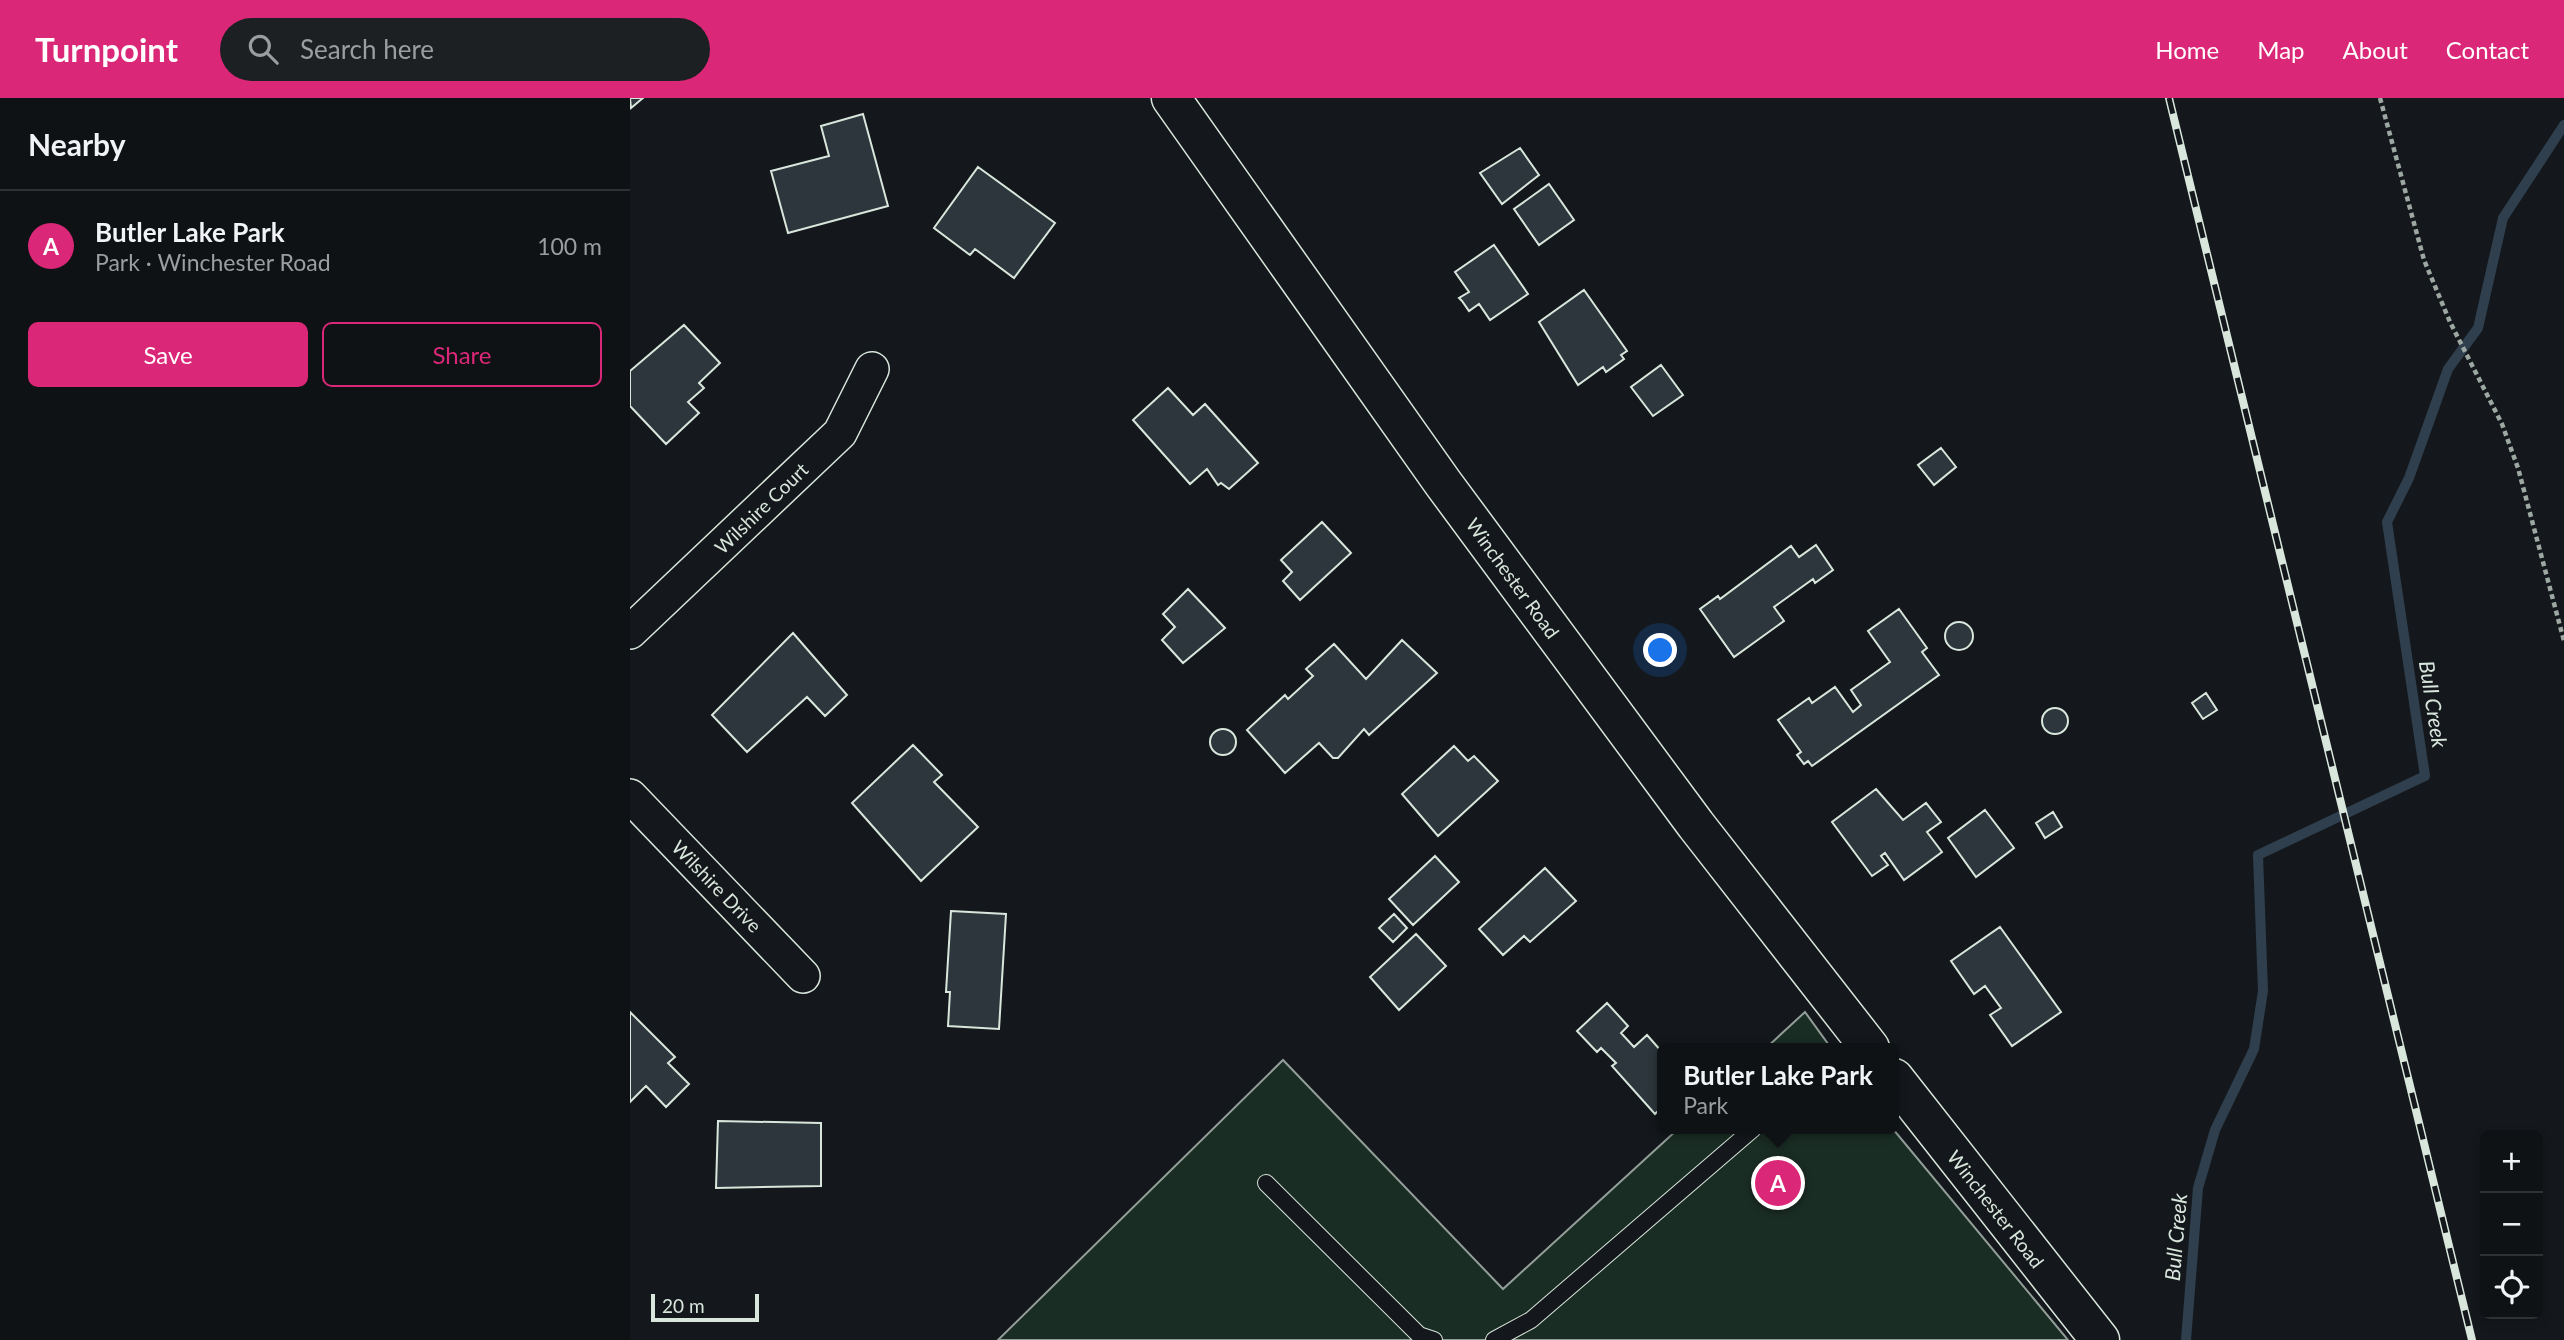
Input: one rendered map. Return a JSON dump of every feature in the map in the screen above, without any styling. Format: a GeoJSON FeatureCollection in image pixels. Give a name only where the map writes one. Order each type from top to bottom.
{"type":"FeatureCollection","features":[{"type":"Feature","properties":{"kind":"main road","name":"Winchester Road"},"geometry":{"type":"LineString","coordinates":[[1171,98],[1443,483],[1860,1043]]}},
{"type":"Feature","properties":{"kind":"main road","name":"Winchester Road"},"geometry":{"type":"LineString","coordinates":[[1899,1084],[2100,1340]]}},
{"type":"Feature","properties":{"kind":"street","name":"Wilshire Court"},"geometry":{"type":"LineString","coordinates":[[630,632],[840,433],[872,369]]}},
{"type":"Feature","properties":{"kind":"street","name":"Wilshire Drive"},"geometry":{"type":"LineString","coordinates":[[630,796],[803,976]]}},
{"type":"Feature","properties":{"kind":"lane"},"geometry":{"type":"LineString","coordinates":[[1494,1340],[1531,1320],[1747,1134]]}},
{"type":"Feature","properties":{"kind":"lane"},"geometry":{"type":"LineString","coordinates":[[1266,1183],[1419,1335],[1434,1340]]}},
{"type":"Feature","properties":{"kind":"path"},"geometry":{"type":"LineString","coordinates":[[2380,98],[2424,260],[2450,323],[2502,424],[2522,482],[2564,641]]}},
{"type":"Feature","properties":{"kind":"green space"},"geometry":{"type":"Polygon","coordinates":[[[1805,1012],[1827,1043],[1771,1043],[1805,1012]]]}},
{"type":"Feature","properties":{"kind":"green space"},"geometry":{"type":"Polygon","coordinates":[[[1283,1060],[1503,1289],[1673,1134],[1897,1134],[2068,1340],[998,1340],[1283,1060]]]}},
{"type":"Feature","properties":{"kind":"building"},"geometry":{"type":"Polygon","coordinates":[[[630,98],[643,98],[631,108],[630,98]]]}},
{"type":"Feature","properties":{"kind":"building"},"geometry":{"type":"Polygon","coordinates":[[[863,114],[888,206],[788,233],[771,171],[829,156],[821,126],[863,114]]]}},
{"type":"Feature","properties":{"kind":"building"},"geometry":{"type":"Polygon","coordinates":[[[1520,148],[1539,175],[1502,204],[1480,173],[1520,148]]]}},
{"type":"Feature","properties":{"kind":"building"},"geometry":{"type":"Polygon","coordinates":[[[978,167],[1055,223],[1014,278],[975,249],[970,255],[934,228],[978,167]]]}},
{"type":"Feature","properties":{"kind":"building"},"geometry":{"type":"Polygon","coordinates":[[[1549,184],[1574,220],[1539,245],[1514,209],[1549,184]]]}},
{"type":"Feature","properties":{"kind":"building"},"geometry":{"type":"Polygon","coordinates":[[[1494,245],[1528,294],[1490,320],[1479,304],[1469,311],[1459,298],[1469,292],[1455,272],[1494,245]]]}},
{"type":"Feature","properties":{"kind":"building"},"geometry":{"type":"Polygon","coordinates":[[[1584,290],[1627,351],[1621,355],[1624,359],[1606,372],[1603,367],[1578,385],[1539,322],[1584,290]]]}},
{"type":"Feature","properties":{"kind":"building"},"geometry":{"type":"Polygon","coordinates":[[[684,325],[720,363],[699,383],[704,388],[688,402],[699,413],[666,444],[630,406],[630,371],[684,325]]]}},
{"type":"Feature","properties":{"kind":"building"},"geometry":{"type":"Polygon","coordinates":[[[1661,365],[1683,395],[1653,416],[1631,387],[1661,365]]]}},
{"type":"Feature","properties":{"kind":"building"},"geometry":{"type":"Polygon","coordinates":[[[1168,388],[1193,415],[1205,404],[1258,463],[1229,489],[1221,483],[1218,485],[1207,469],[1190,484],[1133,420],[1168,388]]]}},
{"type":"Feature","properties":{"kind":"building"},"geometry":{"type":"Polygon","coordinates":[[[1941,448],[1956,467],[1934,485],[1918,465],[1941,448]]]}},
{"type":"Feature","properties":{"kind":"building"},"geometry":{"type":"Polygon","coordinates":[[[1322,522],[1351,553],[1300,600],[1283,581],[1292,572],[1281,560],[1322,522]]]}},
{"type":"Feature","properties":{"kind":"building"},"geometry":{"type":"Polygon","coordinates":[[[1816,545],[1833,570],[1815,583],[1813,579],[1774,607],[1784,621],[1734,657],[1700,609],[1718,596],[1720,599],[1791,546],[1799,557],[1816,545]]]}},
{"type":"Feature","properties":{"kind":"building"},"geometry":{"type":"Polygon","coordinates":[[[1188,589],[1225,628],[1183,663],[1162,640],[1175,627],[1163,614],[1188,589]]]}},
{"type":"Feature","properties":{"kind":"building"},"geometry":{"type":"Polygon","coordinates":[[[1899,609],[1927,648],[1922,652],[1939,675],[1812,766],[1808,761],[1804,764],[1797,755],[1801,752],[1778,720],[1809,698],[1812,703],[1835,687],[1853,712],[1861,705],[1851,690],[1890,662],[1868,631],[1899,609]]]}},
{"type":"Feature","properties":{"kind":"building"},"geometry":{"type":"Polygon","coordinates":[[[1959,622],[1969,626],[1973,636],[1969,646],[1959,650],[1949,646],[1945,636],[1949,626],[1959,622]]]}},
{"type":"Feature","properties":{"kind":"building"},"geometry":{"type":"Polygon","coordinates":[[[793,633],[847,695],[825,716],[807,697],[747,752],[712,715],[793,633]]]}},
{"type":"Feature","properties":{"kind":"building"},"geometry":{"type":"Polygon","coordinates":[[[1402,640],[1437,673],[1369,735],[1364,729],[1338,758],[1333,758],[1319,743],[1285,773],[1247,730],[1285,695],[1288,699],[1313,676],[1306,669],[1334,644],[1366,679],[1402,640]]]}},
{"type":"Feature","properties":{"kind":"building"},"geometry":{"type":"Polygon","coordinates":[[[2206,693],[2217,710],[2203,719],[2192,703],[2206,693]]]}},
{"type":"Feature","properties":{"kind":"building"},"geometry":{"type":"Polygon","coordinates":[[[2055,708],[2064,712],[2068,721],[2064,730],[2055,734],[2046,730],[2042,721],[2046,712],[2055,708]]]}},
{"type":"Feature","properties":{"kind":"building"},"geometry":{"type":"Polygon","coordinates":[[[1223,729],[1232,733],[1236,742],[1232,751],[1223,755],[1214,751],[1210,742],[1214,733],[1223,729]]]}},
{"type":"Feature","properties":{"kind":"building"},"geometry":{"type":"Polygon","coordinates":[[[913,745],[942,775],[934,782],[978,827],[921,881],[852,803],[913,745]]]}},
{"type":"Feature","properties":{"kind":"building"},"geometry":{"type":"Polygon","coordinates":[[[1454,746],[1468,761],[1474,756],[1498,781],[1438,836],[1402,794],[1454,746]]]}},
{"type":"Feature","properties":{"kind":"building"},"geometry":{"type":"Polygon","coordinates":[[[1876,789],[1903,820],[1926,803],[1941,822],[1927,832],[1942,852],[1904,880],[1885,853],[1881,856],[1888,865],[1872,876],[1832,822],[1876,789]]]}},
{"type":"Feature","properties":{"kind":"building"},"geometry":{"type":"Polygon","coordinates":[[[1985,810],[2014,848],[1976,877],[1948,838],[1985,810]]]}},
{"type":"Feature","properties":{"kind":"building"},"geometry":{"type":"Polygon","coordinates":[[[2053,812],[2062,827],[2045,838],[2036,823],[2053,812]]]}},
{"type":"Feature","properties":{"kind":"building"},"geometry":{"type":"Polygon","coordinates":[[[1435,856],[1459,882],[1413,925],[1389,899],[1435,856]]]}},
{"type":"Feature","properties":{"kind":"building"},"geometry":{"type":"Polygon","coordinates":[[[1545,868],[1576,901],[1530,942],[1524,936],[1503,955],[1479,929],[1545,868]]]}},
{"type":"Feature","properties":{"kind":"building"},"geometry":{"type":"Polygon","coordinates":[[[951,911],[1006,914],[999,1029],[948,1026],[950,992],[946,992],[951,911]]]}},
{"type":"Feature","properties":{"kind":"building"},"geometry":{"type":"Polygon","coordinates":[[[1394,914],[1407,928],[1393,942],[1379,928],[1394,914]]]}},
{"type":"Feature","properties":{"kind":"building"},"geometry":{"type":"Polygon","coordinates":[[[2000,927],[2061,1012],[2012,1046],[1990,1015],[2001,1008],[1985,986],[1974,994],[1951,961],[2000,927]]]}},
{"type":"Feature","properties":{"kind":"building"},"geometry":{"type":"Polygon","coordinates":[[[1416,934],[1446,966],[1399,1010],[1370,977],[1416,934]]]}},
{"type":"Feature","properties":{"kind":"building"},"geometry":{"type":"Polygon","coordinates":[[[1607,1003],[1628,1026],[1621,1033],[1634,1047],[1647,1035],[1657,1046],[1655,1114],[1612,1066],[1616,1063],[1601,1048],[1597,1052],[1577,1031],[1607,1003]]]}},
{"type":"Feature","properties":{"kind":"building"},"geometry":{"type":"Polygon","coordinates":[[[630,1012],[675,1057],[668,1063],[689,1084],[666,1107],[646,1086],[630,1102],[630,1012]]]}},
{"type":"Feature","properties":{"kind":"building"},"geometry":{"type":"Polygon","coordinates":[[[718,1121],[821,1123],[821,1186],[716,1188],[718,1121]]]}},
{"type":"Feature","properties":{"kind":"waterway","name":"Bull Creek"},"geometry":{"type":"LineString","coordinates":[[2186,1340],[2198,1188],[2215,1130],[2254,1049],[2263,991],[2258,855],[2425,776],[2387,522],[2409,478],[2448,369],[2478,328],[2503,218],[2564,125]]}},
{"type":"Feature","properties":{"kind":"railway"},"geometry":{"type":"LineString","coordinates":[[2169,98],[2472,1340]]}},
{"type":"Feature","properties":{"kind":"place","name":"Butler Lake Park"},"geometry":{"type":"Point","coordinates":[1778,1183]}}]}
